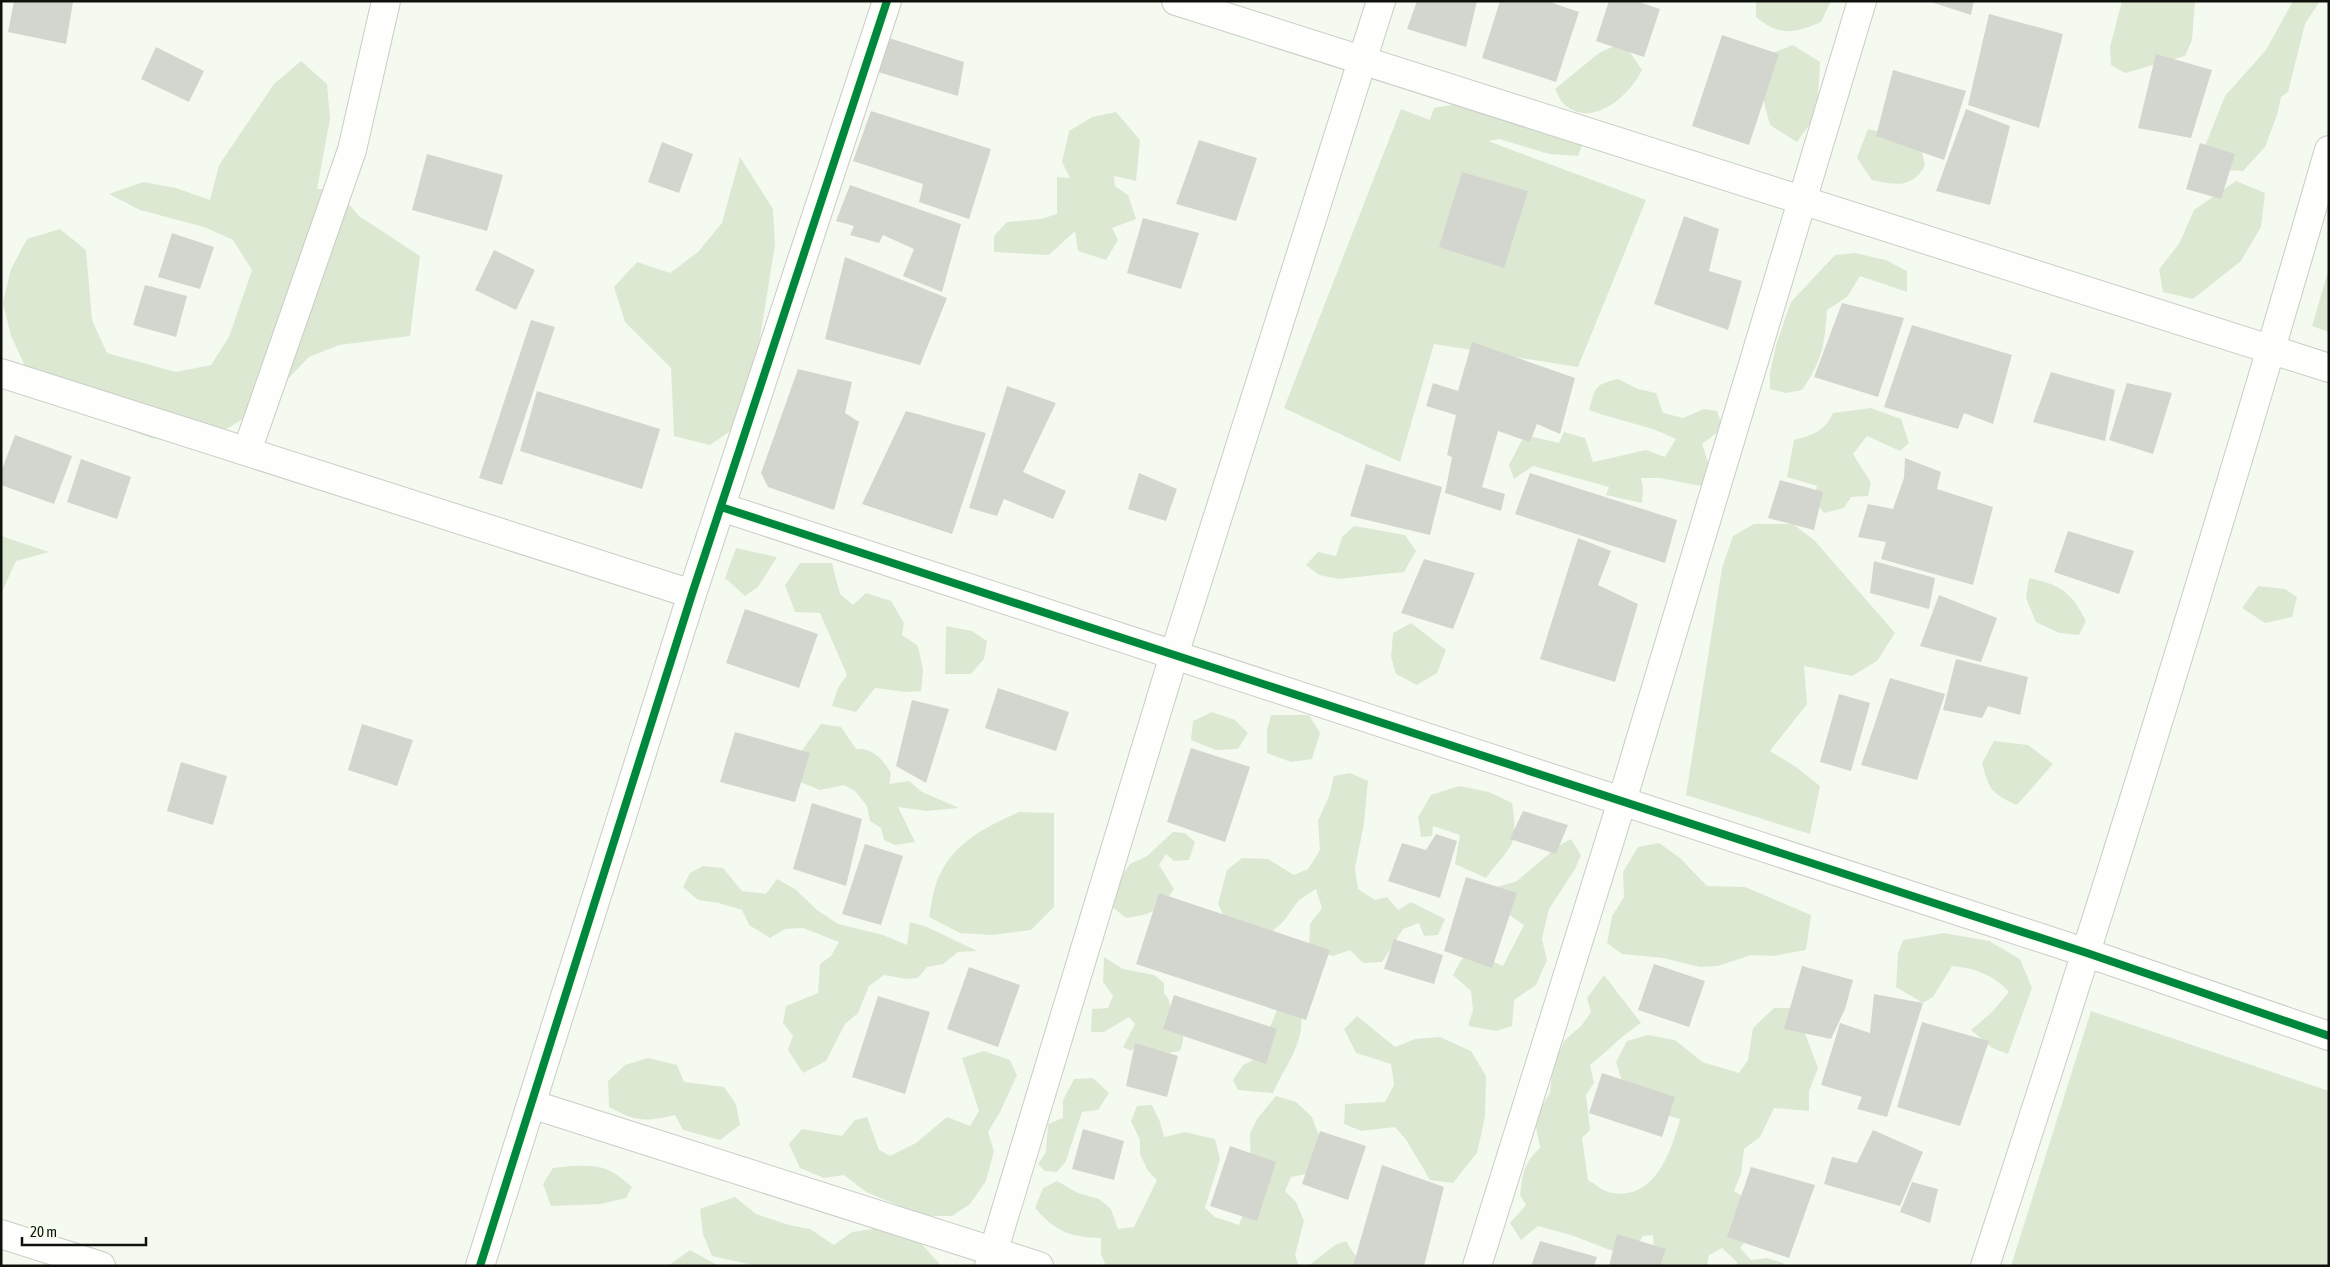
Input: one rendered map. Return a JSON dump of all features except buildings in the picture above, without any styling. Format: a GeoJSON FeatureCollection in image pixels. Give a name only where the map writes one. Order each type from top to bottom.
{"type":"FeatureCollection","features":[{"type":"Feature","properties":{"kind":"street"},"geometry":{"type":"LineString","coordinates":[[247,451],[352,150],[386,1]]}},
{"type":"Feature","properties":{"kind":"street"},"geometry":{"type":"LineString","coordinates":[[480,1266],[692,594],[887,1]]}},
{"type":"Feature","properties":{"kind":"street"},"geometry":{"type":"LineString","coordinates":[[1176,1],[2329,368]]}},
{"type":"Feature","properties":{"kind":"street"},"geometry":{"type":"LineString","coordinates":[[991,1259],[1174,656],[1381,1]]}},
{"type":"Feature","properties":{"kind":"street"},"geometry":{"type":"LineString","coordinates":[[1477,1266],[1622,801],[1862,1]]}},
{"type":"Feature","properties":{"kind":"street"},"geometry":{"type":"LineString","coordinates":[[1985,1266],[2087,953],[2271,350],[2329,150]]}},
{"type":"Feature","properties":{"kind":"street"},"geometry":{"type":"LineString","coordinates":[[1,373],[692,594]]}},
{"type":"Feature","properties":{"kind":"street"},"geometry":{"type":"LineString","coordinates":[[722,507],[2087,953],[2329,1036]]}},
{"type":"Feature","properties":{"kind":"street"},"geometry":{"type":"LineString","coordinates":[[531,1104],[991,1259],[1038,1266]]}},
{"type":"Feature","properties":{"kind":"street"},"geometry":{"type":"LineString","coordinates":[[1,1234],[101,1266]]}},
{"type":"Feature","properties":{"kind":"green space"},"geometry":{"type":"Polygon","coordinates":[[[1756,1],[1831,1],[1821,22],[1803,29],[1788,31],[1773,28],[1756,17],[1756,1]]]}},
{"type":"Feature","properties":{"kind":"green space"},"geometry":{"type":"Polygon","coordinates":[[[2122,1],[2195,1],[2192,40],[2185,56],[2125,73],[2111,65],[2110,47],[2122,1]]]}},
{"type":"Feature","properties":{"kind":"green space"},"geometry":{"type":"Polygon","coordinates":[[[2293,1],[2320,1],[2305,24],[2288,92],[2281,97],[2277,115],[2265,147],[2243,171],[2226,170],[2205,146],[2225,96],[2266,50],[2293,1]]]}},
{"type":"Feature","properties":{"kind":"green space"},"geometry":{"type":"Polygon","coordinates":[[[1623,42],[1642,70],[1629,89],[1610,106],[1599,111],[1587,113],[1576,111],[1564,104],[1555,89],[1599,53],[1623,42]]]}},
{"type":"Feature","properties":{"kind":"green space"},"geometry":{"type":"Polygon","coordinates":[[[1793,45],[1820,62],[1817,114],[1797,142],[1770,125],[1753,60],[1793,45]]]}},
{"type":"Feature","properties":{"kind":"green space"},"geometry":{"type":"Polygon","coordinates":[[[301,61],[327,84],[330,119],[317,189],[336,189],[359,216],[420,256],[410,336],[339,345],[309,357],[259,409],[225,430],[191,437],[154,439],[85,414],[49,398],[25,366],[11,336],[3,303],[11,269],[27,239],[60,229],[86,250],[92,320],[107,353],[176,372],[211,365],[229,337],[252,270],[233,240],[204,227],[140,210],[109,194],[143,182],[176,188],[210,200],[219,165],[274,84],[301,61]]]}},
{"type":"Feature","properties":{"kind":"green space"},"geometry":{"type":"Polygon","coordinates":[[[1457,104],[1498,118],[1518,120],[1547,109],[1562,109],[1582,118],[1583,143],[1578,156],[1549,154],[1499,139],[1488,141],[1646,200],[1578,367],[1434,344],[1400,462],[1284,408],[1401,109],[1430,120],[1434,108],[1457,104]]]}},
{"type":"Feature","properties":{"kind":"green space"},"geometry":{"type":"Polygon","coordinates":[[[1116,112],[1140,140],[1136,181],[1114,176],[1115,186],[1128,195],[1136,219],[1112,228],[1118,240],[1106,260],[1078,251],[1075,231],[1049,255],[994,252],[994,236],[1007,222],[1041,219],[1057,214],[1057,177],[1070,178],[1062,162],[1069,131],[1092,117],[1116,112]]]}},
{"type":"Feature","properties":{"kind":"green space"},"geometry":{"type":"Polygon","coordinates":[[[1868,129],[1891,134],[1922,151],[1925,166],[1920,173],[1914,179],[1902,184],[1872,180],[1857,158],[1868,129]]]}},
{"type":"Feature","properties":{"kind":"green space"},"geometry":{"type":"Polygon","coordinates":[[[740,157],[773,209],[775,245],[751,393],[739,425],[710,445],[674,436],[671,368],[625,322],[614,287],[637,262],[670,273],[698,252],[722,223],[740,157]]]}},
{"type":"Feature","properties":{"kind":"green space"},"geometry":{"type":"Polygon","coordinates":[[[2236,181],[2265,193],[2261,227],[2241,261],[2193,299],[2163,292],[2159,269],[2179,244],[2194,210],[2236,181]]]}},
{"type":"Feature","properties":{"kind":"green space"},"geometry":{"type":"Polygon","coordinates":[[[1855,253],[1886,260],[1907,271],[1907,292],[1860,276],[1847,297],[1827,310],[1821,352],[1809,380],[1802,390],[1786,393],[1770,389],[1770,373],[1776,345],[1791,302],[1835,255],[1855,253]]]}},
{"type":"Feature","properties":{"kind":"green space"},"geometry":{"type":"Polygon","coordinates":[[[2329,268],[2329,332],[2312,326],[2329,268]]]}},
{"type":"Feature","properties":{"kind":"green space"},"geometry":{"type":"Polygon","coordinates":[[[1618,379],[1638,389],[1656,393],[1663,413],[1683,418],[1704,409],[1717,411],[1723,428],[1702,444],[1709,465],[1706,487],[1660,478],[1641,478],[1643,487],[1642,503],[1606,495],[1609,487],[1533,466],[1514,479],[1509,465],[1522,440],[1534,437],[1559,443],[1564,432],[1585,438],[1593,462],[1646,450],[1665,457],[1676,439],[1655,430],[1589,410],[1597,388],[1604,383],[1618,379]]]}},
{"type":"Feature","properties":{"kind":"green space"},"geometry":{"type":"Polygon","coordinates":[[[1871,408],[1901,419],[1909,443],[1900,451],[1867,436],[1853,454],[1871,483],[1868,496],[1851,497],[1844,508],[1824,513],[1813,499],[1817,486],[1787,477],[1794,440],[1822,429],[1833,413],[1871,408]]]}},
{"type":"Feature","properties":{"kind":"green space"},"geometry":{"type":"Polygon","coordinates":[[[1754,524],[1793,524],[1815,541],[1895,633],[1877,661],[1852,676],[1804,666],[1807,704],[1770,751],[1796,767],[1820,786],[1810,834],[1686,795],[1722,568],[1733,536],[1754,524]]]}},
{"type":"Feature","properties":{"kind":"green space"},"geometry":{"type":"Polygon","coordinates":[[[1354,526],[1405,535],[1416,551],[1404,572],[1339,579],[1319,575],[1306,565],[1318,552],[1336,556],[1342,537],[1354,526]]]}},
{"type":"Feature","properties":{"kind":"green space"},"geometry":{"type":"Polygon","coordinates":[[[1,536],[49,552],[16,561],[1,594],[1,536]]]}},
{"type":"Feature","properties":{"kind":"green space"},"geometry":{"type":"Polygon","coordinates":[[[736,548],[777,557],[758,587],[745,596],[725,578],[736,548]]]}},
{"type":"Feature","properties":{"kind":"green space"},"geometry":{"type":"Polygon","coordinates":[[[800,563],[832,563],[840,594],[853,605],[866,593],[891,601],[904,623],[902,635],[918,646],[923,670],[921,691],[906,692],[875,688],[856,712],[832,706],[838,688],[847,675],[820,613],[795,612],[785,585],[800,563]]]}},
{"type":"Feature","properties":{"kind":"green space"},"geometry":{"type":"Polygon","coordinates":[[[2029,578],[2058,587],[2070,596],[2086,621],[2079,635],[2059,633],[2036,622],[2026,598],[2029,578]]]}},
{"type":"Feature","properties":{"kind":"green space"},"geometry":{"type":"Polygon","coordinates":[[[2258,586],[2285,589],[2297,597],[2292,617],[2265,623],[2242,608],[2258,586]]]}},
{"type":"Feature","properties":{"kind":"green space"},"geometry":{"type":"Polygon","coordinates":[[[1411,623],[1446,650],[1437,673],[1417,685],[1396,674],[1391,657],[1393,633],[1411,623]]]}},
{"type":"Feature","properties":{"kind":"green space"},"geometry":{"type":"Polygon","coordinates":[[[946,626],[972,631],[987,641],[984,659],[971,674],[945,674],[946,626]]]}},
{"type":"Feature","properties":{"kind":"green space"},"geometry":{"type":"Polygon","coordinates":[[[1212,712],[1235,720],[1248,733],[1238,749],[1216,750],[1191,740],[1193,721],[1212,712]]]}},
{"type":"Feature","properties":{"kind":"green space"},"geometry":{"type":"Polygon","coordinates":[[[1271,715],[1309,715],[1320,733],[1312,759],[1291,762],[1267,753],[1267,730],[1271,715]]]}},
{"type":"Feature","properties":{"kind":"green space"},"geometry":{"type":"Polygon","coordinates":[[[821,724],[841,727],[856,749],[868,750],[877,755],[891,773],[889,784],[909,781],[922,792],[959,808],[926,811],[898,807],[915,842],[895,845],[884,840],[881,828],[870,821],[867,806],[855,791],[844,785],[820,790],[800,782],[795,760],[821,724]]]}},
{"type":"Feature","properties":{"kind":"green space"},"geometry":{"type":"Polygon","coordinates":[[[1994,741],[2028,745],[2053,764],[2017,805],[1997,794],[1987,779],[1982,763],[1994,741]]]}},
{"type":"Feature","properties":{"kind":"green space"},"geometry":{"type":"Polygon","coordinates":[[[1350,773],[1368,781],[1364,824],[1355,868],[1358,889],[1375,900],[1387,897],[1398,910],[1411,902],[1445,919],[1438,935],[1424,936],[1419,923],[1403,929],[1382,962],[1363,963],[1350,950],[1333,956],[1309,948],[1310,924],[1322,908],[1316,889],[1299,900],[1283,922],[1263,939],[1230,929],[1218,904],[1227,870],[1242,858],[1268,859],[1294,875],[1308,869],[1320,850],[1318,821],[1329,796],[1334,776],[1350,773]]]}},
{"type":"Feature","properties":{"kind":"green space"},"geometry":{"type":"Polygon","coordinates":[[[1459,786],[1489,792],[1512,803],[1514,829],[1511,845],[1486,878],[1455,864],[1460,835],[1433,826],[1432,836],[1421,837],[1418,817],[1431,795],[1459,786]]]}},
{"type":"Feature","properties":{"kind":"green space"},"geometry":{"type":"Polygon","coordinates":[[[1019,812],[1054,813],[1054,907],[1031,930],[992,935],[960,933],[929,917],[932,898],[941,872],[958,849],[980,832],[1019,812]]]}},
{"type":"Feature","properties":{"kind":"green space"},"geometry":{"type":"Polygon","coordinates":[[[1173,832],[1185,833],[1195,842],[1189,860],[1174,861],[1166,854],[1159,865],[1174,889],[1159,907],[1143,915],[1126,918],[1111,906],[1113,888],[1130,864],[1147,856],[1173,832]]]}},
{"type":"Feature","properties":{"kind":"green space"},"geometry":{"type":"Polygon","coordinates":[[[1571,839],[1581,855],[1575,869],[1549,909],[1542,939],[1547,960],[1536,985],[1514,1000],[1512,1026],[1496,1031],[1468,1026],[1473,1010],[1471,991],[1453,975],[1463,957],[1481,956],[1503,966],[1524,925],[1495,905],[1497,887],[1517,881],[1557,847],[1571,839]]]}},
{"type":"Feature","properties":{"kind":"green space"},"geometry":{"type":"Polygon","coordinates":[[[1659,843],[1680,858],[1707,886],[1745,887],[1811,915],[1806,950],[1773,956],[1751,955],[1718,966],[1700,967],[1663,958],[1622,954],[1607,943],[1612,916],[1624,897],[1623,872],[1638,847],[1659,843]]]}},
{"type":"Feature","properties":{"kind":"green space"},"geometry":{"type":"Polygon","coordinates":[[[703,866],[723,868],[742,891],[766,894],[777,879],[795,889],[817,910],[838,924],[883,935],[907,945],[910,922],[927,927],[977,951],[958,952],[943,964],[927,967],[918,978],[906,979],[884,975],[869,986],[858,1013],[845,1024],[826,1061],[803,1073],[788,1050],[793,1036],[783,1023],[786,1006],[818,993],[820,964],[831,956],[839,942],[803,928],[785,929],[770,938],[749,925],[742,910],[719,903],[698,900],[683,887],[690,873],[703,866]]]}},
{"type":"Feature","properties":{"kind":"green space"},"geometry":{"type":"Polygon","coordinates":[[[1944,933],[1989,941],[2020,959],[2032,988],[2008,1054],[1992,1048],[1971,1030],[1991,1013],[2009,992],[1997,981],[1983,973],[1952,966],[1933,997],[1923,1003],[1896,987],[1898,953],[1903,940],[1944,933]]]}},
{"type":"Feature","properties":{"kind":"green space"},"geometry":{"type":"Polygon","coordinates":[[[1104,957],[1123,969],[1154,975],[1164,983],[1164,993],[1183,1034],[1180,1051],[1169,1053],[1137,1045],[1131,1051],[1123,1047],[1135,1024],[1129,1017],[1104,1032],[1091,1032],[1092,1009],[1108,1008],[1113,996],[1103,982],[1104,957]]]}},
{"type":"Feature","properties":{"kind":"green space"},"geometry":{"type":"Polygon","coordinates":[[[1604,975],[1641,1023],[1590,1065],[1594,1083],[1586,1095],[1590,1130],[1582,1138],[1588,1180],[1603,1190],[1612,1193],[1627,1193],[1640,1189],[1650,1181],[1666,1159],[1680,1119],[1648,1110],[1627,1098],[1616,1062],[1627,1041],[1648,1035],[1675,1040],[1702,1062],[1739,1073],[1748,1060],[1753,1028],[1774,1008],[1793,1008],[1799,1017],[1818,1068],[1809,1091],[1809,1111],[1774,1108],[1760,1137],[1744,1149],[1741,1174],[1734,1191],[1745,1198],[1747,1239],[1740,1248],[1751,1260],[1767,1258],[1783,1263],[1784,1266],[1737,1266],[1737,1262],[1722,1248],[1709,1255],[1707,1266],[1661,1266],[1654,1256],[1653,1235],[1643,1236],[1634,1250],[1623,1255],[1571,1235],[1538,1226],[1521,1240],[1510,1223],[1526,1205],[1520,1195],[1522,1181],[1527,1164],[1540,1148],[1536,1127],[1540,1109],[1550,1093],[1553,1065],[1564,1041],[1582,1025],[1591,1012],[1587,998],[1604,975]]]}},
{"type":"Feature","properties":{"kind":"green space"},"geometry":{"type":"Polygon","coordinates":[[[1279,1005],[1302,1010],[1301,1030],[1293,1055],[1273,1093],[1238,1090],[1233,1080],[1243,1065],[1262,1056],[1268,1032],[1279,1005]]]}},
{"type":"Feature","properties":{"kind":"green space"},"geometry":{"type":"Polygon","coordinates":[[[2091,1011],[2329,1091],[2329,1266],[2011,1266],[2091,1011]]]}},
{"type":"Feature","properties":{"kind":"green space"},"geometry":{"type":"Polygon","coordinates":[[[1357,1016],[1395,1047],[1415,1039],[1440,1037],[1471,1051],[1486,1076],[1485,1117],[1477,1153],[1453,1183],[1430,1180],[1407,1141],[1395,1127],[1361,1131],[1344,1124],[1345,1104],[1385,1102],[1394,1085],[1391,1064],[1356,1053],[1344,1029],[1357,1016]]]}},
{"type":"Feature","properties":{"kind":"green space"},"geometry":{"type":"Polygon","coordinates":[[[984,1051],[1010,1060],[1017,1075],[1000,1112],[988,1132],[994,1151],[986,1181],[970,1204],[952,1216],[928,1216],[912,1211],[866,1192],[844,1175],[824,1178],[800,1168],[789,1144],[802,1129],[842,1136],[855,1120],[867,1117],[879,1150],[890,1156],[916,1143],[947,1117],[970,1126],[979,1111],[962,1058],[984,1051]]]}},
{"type":"Feature","properties":{"kind":"green space"},"geometry":{"type":"Polygon","coordinates":[[[648,1058],[677,1065],[684,1082],[724,1087],[736,1104],[740,1125],[720,1140],[683,1130],[675,1115],[648,1120],[627,1116],[609,1107],[608,1081],[625,1065],[648,1058]]]}},
{"type":"Feature","properties":{"kind":"green space"},"geometry":{"type":"Polygon","coordinates":[[[1093,1078],[1109,1093],[1098,1110],[1082,1112],[1066,1161],[1057,1172],[1045,1171],[1038,1164],[1046,1152],[1048,1124],[1063,1118],[1063,1100],[1074,1079],[1093,1078]]]}},
{"type":"Feature","properties":{"kind":"green space"},"geometry":{"type":"Polygon","coordinates":[[[1276,1096],[1296,1102],[1312,1117],[1323,1147],[1316,1172],[1291,1177],[1285,1191],[1296,1202],[1304,1221],[1295,1255],[1299,1266],[1106,1266],[1101,1254],[1101,1238],[1064,1232],[1050,1223],[1035,1208],[1043,1188],[1057,1181],[1078,1193],[1099,1199],[1111,1209],[1118,1229],[1134,1227],[1157,1180],[1148,1171],[1140,1154],[1140,1140],[1131,1121],[1137,1106],[1152,1105],[1160,1122],[1164,1137],[1185,1132],[1215,1139],[1220,1159],[1205,1208],[1215,1217],[1239,1225],[1247,1204],[1251,1165],[1250,1134],[1257,1119],[1276,1096]]]}},
{"type":"Feature","properties":{"kind":"green space"},"geometry":{"type":"Polygon","coordinates":[[[571,1166],[598,1167],[611,1171],[632,1187],[626,1198],[601,1204],[551,1206],[543,1184],[553,1168],[571,1166]]]}},
{"type":"Feature","properties":{"kind":"green space"},"geometry":{"type":"Polygon","coordinates":[[[735,1197],[756,1214],[789,1225],[810,1229],[834,1245],[852,1232],[879,1228],[915,1237],[939,1263],[939,1266],[757,1266],[712,1256],[703,1234],[700,1209],[735,1197]]]}},
{"type":"Feature","properties":{"kind":"green space"},"geometry":{"type":"Polygon","coordinates":[[[1346,1241],[1362,1266],[1308,1266],[1335,1245],[1346,1241]]]}},
{"type":"Feature","properties":{"kind":"green space"},"geometry":{"type":"Polygon","coordinates":[[[690,1250],[719,1266],[668,1266],[690,1250]]]}},
{"type":"Feature","properties":{"kind":"cycle path"},"geometry":{"type":"LineString","coordinates":[[480,1266],[692,594],[887,1]]}},
{"type":"Feature","properties":{"kind":"cycle path"},"geometry":{"type":"LineString","coordinates":[[721,507],[2087,953],[2329,1036]]}}]}
